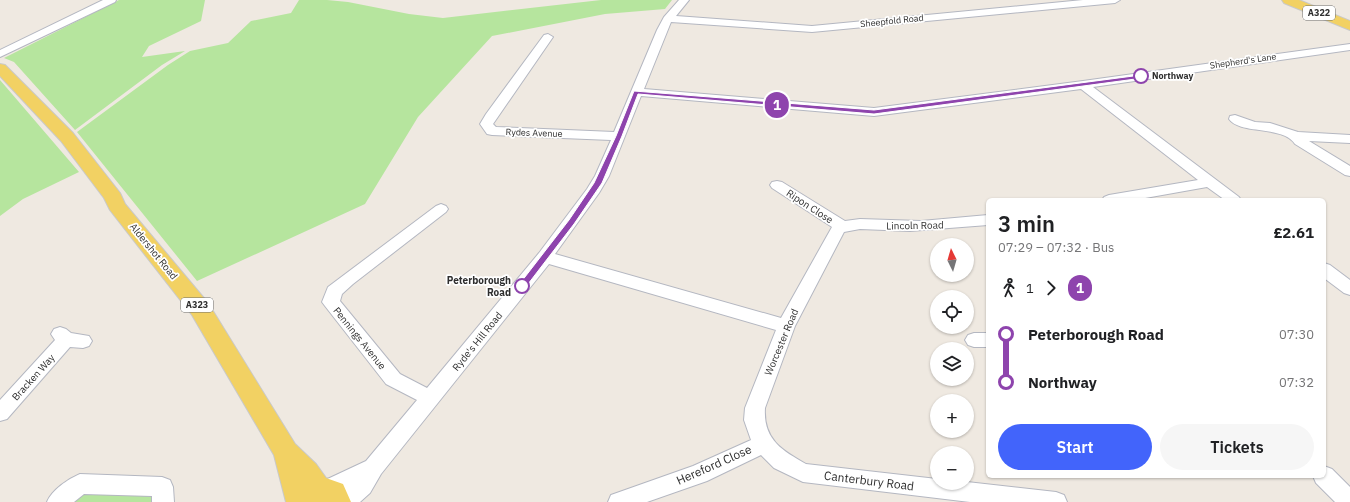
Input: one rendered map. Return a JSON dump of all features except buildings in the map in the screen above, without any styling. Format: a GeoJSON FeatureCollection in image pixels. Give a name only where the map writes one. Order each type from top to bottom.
{"type":"FeatureCollection","features":[{"type":"Feature","properties":{"kind":"main road","name":"A322"},"geometry":{"type":"LineString","coordinates":[[1288,0],[1350,26]]}},
{"type":"Feature","properties":{"kind":"main road","name":"Aldershot Road"},"geometry":{"type":"LineString","coordinates":[[0,68],[67,137],[113,197],[117,206],[189,294],[286,452],[321,498]]}},
{"type":"Feature","properties":{"kind":"street"},"geometry":{"type":"LineString","coordinates":[[0,54],[111,0]]}},
{"type":"Feature","properties":{"kind":"street","name":"Ryde's Hill Road"},"geometry":{"type":"LineString","coordinates":[[321,498],[353,495],[362,486],[374,467],[545,257],[594,190],[602,176],[619,136],[657,41],[668,19],[684,0]]}},
{"type":"Feature","properties":{"kind":"street","name":"Sheepfold Road"},"geometry":{"type":"LineString","coordinates":[[668,19],[812,29],[1115,0]]}},
{"type":"Feature","properties":{"kind":"street","name":"Rydes Avenue"},"geometry":{"type":"LineString","coordinates":[[548,37],[486,124],[492,131],[619,136]]}},
{"type":"Feature","properties":{"kind":"street","name":"Shepherd's Lane"},"geometry":{"type":"LineString","coordinates":[[636,92],[874,112],[1083,85],[1350,47]]}},
{"type":"Feature","properties":{"kind":"street"},"geometry":{"type":"LineString","coordinates":[[1083,85],[1231,198]]}},
{"type":"Feature","properties":{"kind":"street"},"geometry":{"type":"LineString","coordinates":[[1235,119],[1253,126],[1270,127],[1298,136],[1350,139]]}},
{"type":"Feature","properties":{"kind":"street"},"geometry":{"type":"LineString","coordinates":[[1298,136],[1300,141],[1350,172]]}},
{"type":"Feature","properties":{"kind":"street"},"geometry":{"type":"LineString","coordinates":[[1120,198],[1210,182]]}},
{"type":"Feature","properties":{"kind":"street","name":"Ripon Close"},"geometry":{"type":"LineString","coordinates":[[777,185],[842,226]]}},
{"type":"Feature","properties":{"kind":"street","name":"Pennings Avenue"},"geometry":{"type":"LineString","coordinates":[[431,398],[393,379],[332,302],[334,291],[441,209]]}},
{"type":"Feature","properties":{"kind":"street","name":"Lincoln Road"},"geometry":{"type":"LineString","coordinates":[[842,226],[854,224],[898,226],[952,224],[986,220]]}},
{"type":"Feature","properties":{"kind":"street","name":"Worcester Road"},"geometry":{"type":"LineString","coordinates":[[763,444],[757,432],[754,420],[755,408],[786,326],[834,234],[842,226]]}},
{"type":"Feature","properties":{"kind":"street"},"geometry":{"type":"LineString","coordinates":[[545,257],[786,326]]}},
{"type":"Feature","properties":{"kind":"street"},"geometry":{"type":"LineString","coordinates":[[1326,271],[1350,289]]}},
{"type":"Feature","properties":{"kind":"street","name":"Bracken Way"},"geometry":{"type":"LineString","coordinates":[[0,413],[70,338]]}},
{"type":"Feature","properties":{"kind":"street","name":"Hereford Close"},"geometry":{"type":"LineString","coordinates":[[619,502],[699,474],[763,444]]}},
{"type":"Feature","properties":{"kind":"street","name":"Canterbury Road"},"geometry":{"type":"LineString","coordinates":[[763,444],[781,462],[803,473],[1056,502]]}},
{"type":"Feature","properties":{"kind":"street"},"geometry":{"type":"LineString","coordinates":[[1326,478],[1350,502]]}},
{"type":"Feature","properties":{"kind":"street"},"geometry":{"type":"LineString","coordinates":[[58,502],[80,484],[162,487],[163,502]]}},
{"type":"Feature","properties":{"kind":"green space"},"geometry":{"type":"Polygon","coordinates":[[[119,0],[205,0],[201,21],[149,46],[142,57],[185,51],[162,65],[75,130],[14,62],[4,58],[119,0]]]}},
{"type":"Feature","properties":{"kind":"green space"},"geometry":{"type":"Polygon","coordinates":[[[299,0],[348,2],[409,14],[443,18],[601,0],[672,0],[665,9],[605,14],[492,36],[418,117],[365,204],[197,281],[77,132],[168,65],[190,51],[228,43],[251,21],[291,13],[299,0]]]}},
{"type":"Feature","properties":{"kind":"green space"},"geometry":{"type":"Polygon","coordinates":[[[0,80],[79,172],[23,199],[0,216],[0,80]]]}},
{"type":"Feature","properties":{"kind":"green space"},"geometry":{"type":"Polygon","coordinates":[[[91,484],[162,487],[155,502],[72,502],[91,484]]]}},
{"type":"Feature","properties":{"kind":"bus line","name":"1"},"geometry":{"type":"LineString","coordinates":[[522,286],[572,222],[594,190],[602,176],[636,92],[874,112],[900,110],[1141,76]]}},
{"type":"Feature","properties":{"kind":"place","name":"Northway"},"geometry":{"type":"Point","coordinates":[1141,76]}},
{"type":"Feature","properties":{"kind":"place","name":"Peterborough Road"},"geometry":{"type":"Point","coordinates":[522,286]}}]}
